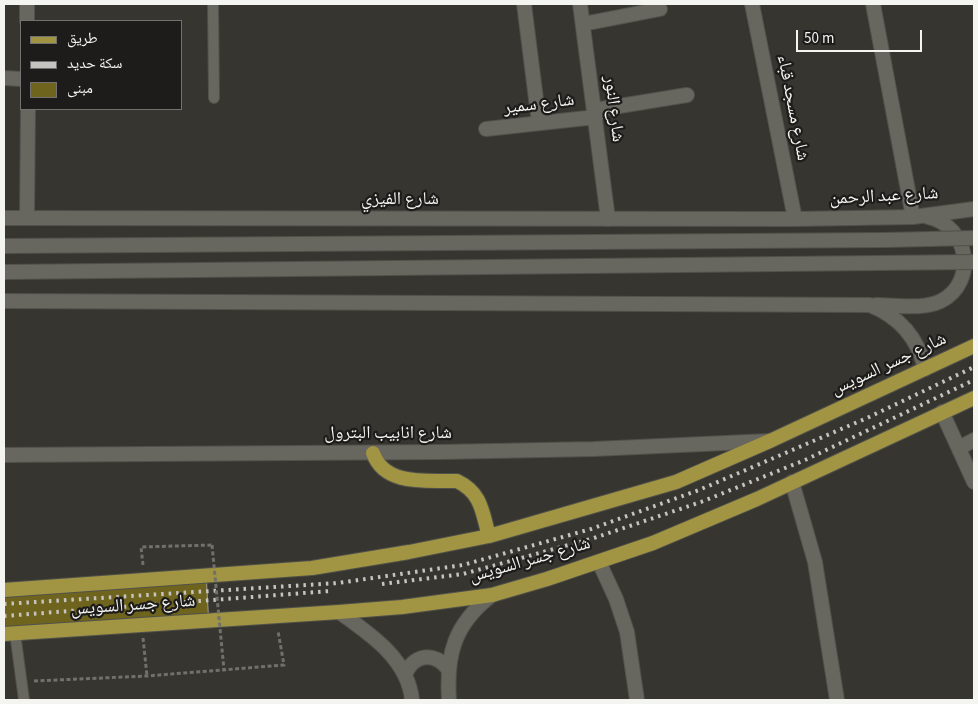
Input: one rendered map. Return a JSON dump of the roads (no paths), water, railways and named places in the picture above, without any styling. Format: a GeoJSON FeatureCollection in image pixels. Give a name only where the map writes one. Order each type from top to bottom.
{"type":"FeatureCollection","features":[{"type":"Feature","properties":{"kind":"main road"},"geometry":{"type":"LineString","coordinates":[[27,4],[27,20]]}},
{"type":"Feature","properties":{"kind":"main road"},"geometry":{"type":"LineString","coordinates":[[524,4],[539,123]]}},
{"type":"Feature","properties":{"kind":"main road","name":"شارع النور"},"geometry":{"type":"LineString","coordinates":[[580,4],[608,219]]}},
{"type":"Feature","properties":{"kind":"main road","name":"شارع مسجد قباء"},"geometry":{"type":"LineString","coordinates":[[752,4],[796,219]]}},
{"type":"Feature","properties":{"kind":"main road"},"geometry":{"type":"LineString","coordinates":[[4,301],[922,306],[933,304],[953,293],[960,284],[966,263],[965,252],[961,241],[946,224],[936,219],[913,217],[873,4]]}},
{"type":"Feature","properties":{"kind":"main road"},"geometry":{"type":"LineString","coordinates":[[583,24],[660,9]]}},
{"type":"Feature","properties":{"kind":"main road"},"geometry":{"type":"LineString","coordinates":[[4,78],[20,79]]}},
{"type":"Feature","properties":{"kind":"main road","name":"شارع سمير"},"geometry":{"type":"LineString","coordinates":[[486,130],[595,114],[687,95]]}},
{"type":"Feature","properties":{"kind":"main road"},"geometry":{"type":"LineString","coordinates":[[26,218],[28,110]]}},
{"type":"Feature","properties":{"kind":"main road","name":"شارع عبد الرحمن"},"geometry":{"type":"LineString","coordinates":[[796,219],[913,217],[974,209]]}},
{"type":"Feature","properties":{"kind":"main road","name":"شارع الفيزي"},"geometry":{"type":"LineString","coordinates":[[4,218],[796,219]]}},
{"type":"Feature","properties":{"kind":"main road"},"geometry":{"type":"LineString","coordinates":[[4,246],[974,238]]}},
{"type":"Feature","properties":{"kind":"main road"},"geometry":{"type":"LineString","coordinates":[[4,272],[974,262]]}},
{"type":"Feature","properties":{"kind":"main road"},"geometry":{"type":"LineString","coordinates":[[870,305],[882,310],[902,325],[917,345],[925,369]]}},
{"type":"Feature","properties":{"kind":"main road","name":"شارع جسر السويس"},"geometry":{"type":"LineString","coordinates":[[4,590],[312,568],[410,552],[489,536],[676,482],[772,440],[974,346]]}},
{"type":"Feature","properties":{"kind":"main road","name":"شارع جسر السويس"},"geometry":{"type":"LineString","coordinates":[[9,633],[339,612],[402,607],[492,596],[653,543],[757,499],[974,398]]}},
{"type":"Feature","properties":{"kind":"main road"},"geometry":{"type":"LineString","coordinates":[[942,412],[973,474]]}},
{"type":"Feature","properties":{"kind":"main road","name":"شارع انابيب البترول"},"geometry":{"type":"LineString","coordinates":[[4,455],[373,453],[594,448],[772,440]]}},
{"type":"Feature","properties":{"kind":"main road"},"geometry":{"type":"LineString","coordinates":[[959,448],[974,440]]}},
{"type":"Feature","properties":{"kind":"main road"},"geometry":{"type":"LineString","coordinates":[[373,453],[382,468],[397,477],[457,481],[466,485],[478,498],[489,536]]}},
{"type":"Feature","properties":{"kind":"main road"},"geometry":{"type":"LineString","coordinates":[[792,482],[815,562],[837,700]]}},
{"type":"Feature","properties":{"kind":"main road"},"geometry":{"type":"LineString","coordinates":[[599,562],[616,599],[627,632],[637,700]]}},
{"type":"Feature","properties":{"kind":"main road"},"geometry":{"type":"LineString","coordinates":[[449,700],[448,669],[452,650],[460,629],[479,605],[492,596]]}},
{"type":"Feature","properties":{"kind":"main road"},"geometry":{"type":"LineString","coordinates":[[339,612],[377,640],[389,652],[405,675],[412,700]]}},
{"type":"Feature","properties":{"kind":"main road"},"geometry":{"type":"LineString","coordinates":[[405,675],[411,664],[422,658],[434,658],[445,664],[448,669]]}},
{"type":"Feature","properties":{"kind":"lane"},"geometry":{"type":"LineString","coordinates":[[213,4],[214,98]]}},
{"type":"Feature","properties":{"kind":"lane"},"geometry":{"type":"LineString","coordinates":[[9,633],[22,682],[24,700]]}},
{"type":"Feature","properties":{"kind":"railway"},"geometry":{"type":"LineString","coordinates":[[4,604],[338,583],[463,565],[591,529],[699,490],[867,418],[974,367]]}},
{"type":"Feature","properties":{"kind":"railway"},"geometry":{"type":"LineString","coordinates":[[382,584],[463,574],[594,538],[701,502],[805,460],[974,380]]}},
{"type":"Feature","properties":{"kind":"railway"},"geometry":{"type":"LineString","coordinates":[[4,616],[330,591]]}}]}
